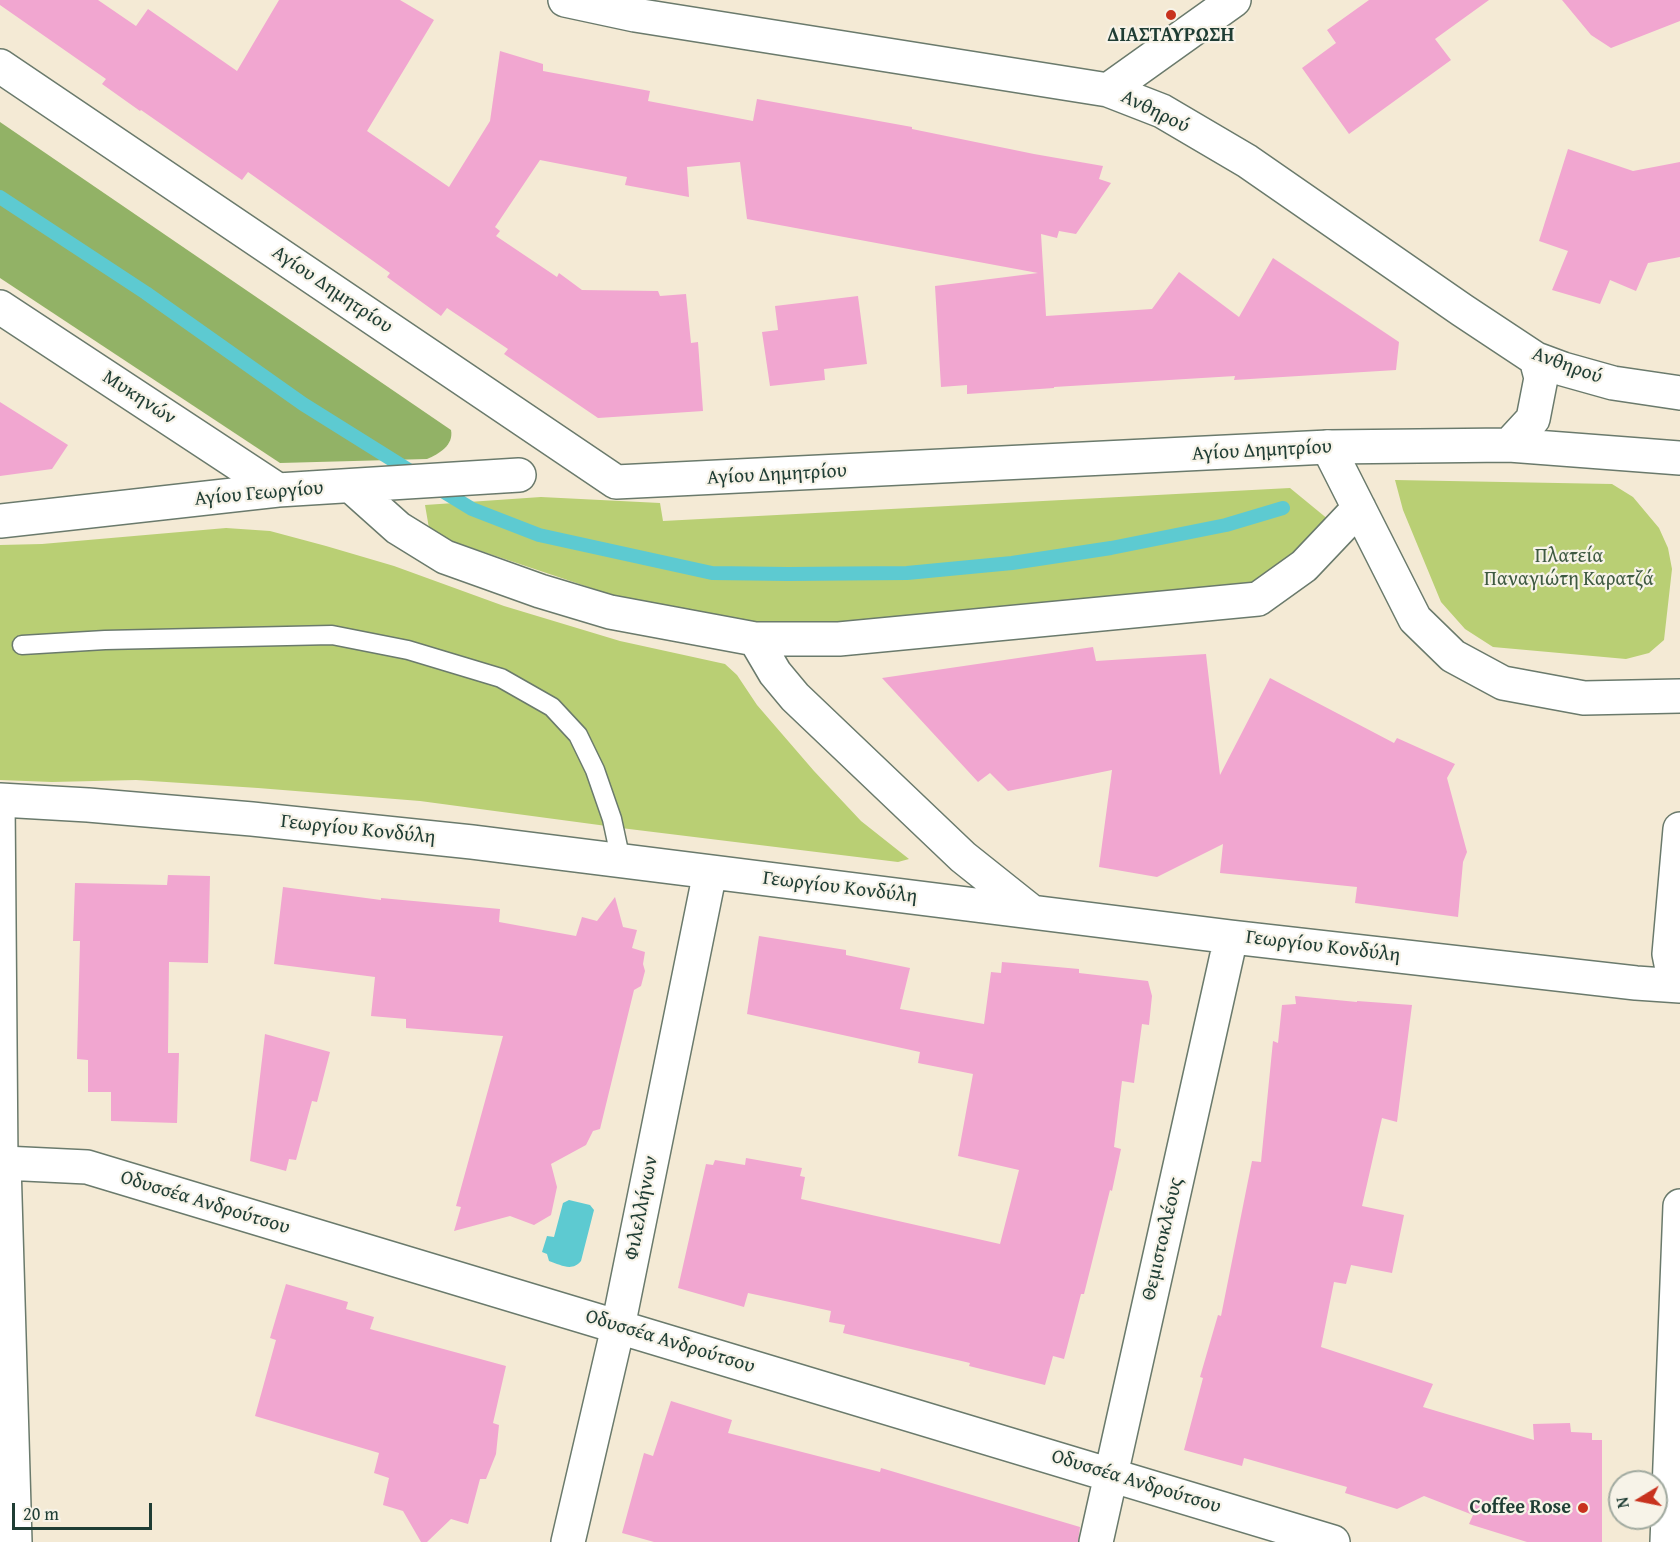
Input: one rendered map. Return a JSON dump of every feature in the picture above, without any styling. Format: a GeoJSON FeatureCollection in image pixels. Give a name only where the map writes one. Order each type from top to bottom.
{"type":"FeatureCollection","features":[{"type":"Feature","properties":{"kind":"street","name":"Ανθηρού"},"geometry":{"type":"LineString","coordinates":[[565,0],[635,15],[1108,90],[1162,111],[1247,161],[1536,359],[1613,383],[1680,393]]}},
{"type":"Feature","properties":{"kind":"street"},"geometry":{"type":"LineString","coordinates":[[1108,90],[1234,0]]}},
{"type":"Feature","properties":{"kind":"street","name":"Αγίου Δημητρίου"},"geometry":{"type":"LineString","coordinates":[[0,66],[616,482],[1328,447],[1509,445],[1680,458]]}},
{"type":"Feature","properties":{"kind":"street","name":"Μυκηνών"},"geometry":{"type":"LineString","coordinates":[[0,306],[278,490]]}},
{"type":"Feature","properties":{"kind":"street"},"geometry":{"type":"LineString","coordinates":[[1509,445],[1533,419],[1541,378],[1536,359]]}},
{"type":"Feature","properties":{"kind":"street"},"geometry":{"type":"LineString","coordinates":[[1328,447],[1415,620],[1453,656],[1503,683],[1584,698],[1680,696]]}},
{"type":"Feature","properties":{"kind":"street","name":"Αγίου Γεωργίου"},"geometry":{"type":"LineString","coordinates":[[0,520],[278,490],[506,476]]}},
{"type":"Feature","properties":{"kind":"street"},"geometry":{"type":"LineString","coordinates":[[351,486],[398,528],[445,557],[540,591],[610,612],[755,639],[839,639],[1258,599],[1304,566],[1359,508]]}},
{"type":"Feature","properties":{"kind":"street"},"geometry":{"type":"LineString","coordinates":[[755,639],[775,673],[795,697],[963,857],[1032,912]]}},
{"type":"Feature","properties":{"kind":"street"},"geometry":{"type":"LineString","coordinates":[[1,800],[4,1162],[15,1542]]}},
{"type":"Feature","properties":{"kind":"street","name":"Γεωργίου Κονδύλη"},"geometry":{"type":"LineString","coordinates":[[1,800],[252,819],[472,842],[1231,937],[1680,986]]}},
{"type":"Feature","properties":{"kind":"street"},"geometry":{"type":"LineString","coordinates":[[1636,983],[1674,966],[1680,829]]}},
{"type":"Feature","properties":{"kind":"street","name":"Φιλελλήνων"},"geometry":{"type":"LineString","coordinates":[[568,1542],[618,1327],[710,872]]}},
{"type":"Feature","properties":{"kind":"street","name":"Θεμιστοκλέους"},"geometry":{"type":"LineString","coordinates":[[1096,1542],[1231,937]]}},
{"type":"Feature","properties":{"kind":"street","name":"Οδυσσέα Ανδρούτσου"},"geometry":{"type":"LineString","coordinates":[[4,1162],[87,1167],[1333,1542]]}},
{"type":"Feature","properties":{"kind":"street"},"geometry":{"type":"LineString","coordinates":[[1667,1542],[1680,1206]]}},
{"type":"Feature","properties":{"kind":"lane"},"geometry":{"type":"LineString","coordinates":[[22,645],[105,640],[332,635],[408,650],[501,678],[552,707],[578,735],[595,770],[612,819],[621,861]]}},
{"type":"Feature","properties":{"kind":"green space"},"geometry":{"type":"Polygon","coordinates":[[[0,122],[451,430],[448,444],[441,452],[427,459],[280,463],[0,278],[0,122]]]}},
{"type":"Feature","properties":{"kind":"green space","name":"Πλατεία Παναγιώτη Καρατζά"},"geometry":{"type":"Polygon","coordinates":[[[1395,480],[1612,484],[1633,497],[1659,528],[1668,548],[1672,569],[1664,640],[1649,653],[1626,659],[1493,647],[1465,629],[1441,602],[1403,510],[1395,480]]]}},
{"type":"Feature","properties":{"kind":"green space"},"geometry":{"type":"Polygon","coordinates":[[[1290,488],[1329,520],[1254,588],[954,611],[808,627],[772,625],[651,608],[430,534],[425,505],[541,497],[660,503],[663,521],[1290,488]]]}},
{"type":"Feature","properties":{"kind":"green space"},"geometry":{"type":"Polygon","coordinates":[[[226,528],[270,531],[326,546],[394,566],[504,606],[620,641],[725,664],[737,675],[757,705],[814,771],[861,821],[909,859],[898,862],[420,801],[136,780],[52,782],[0,780],[0,545],[42,544],[226,528]]]}},
{"type":"Feature","properties":{"kind":"water"},"geometry":{"type":"Polygon","coordinates":[[[569,1200],[590,1205],[594,1210],[581,1261],[570,1267],[549,1261],[547,1254],[542,1252],[547,1236],[554,1237],[563,1203],[569,1200]]]}},
{"type":"Feature","properties":{"kind":"building"},"geometry":{"type":"Polygon","coordinates":[[[0,0],[98,0],[136,26],[148,9],[237,71],[279,0],[400,0],[434,20],[367,131],[449,187],[490,121],[500,51],[543,64],[543,71],[650,91],[648,101],[753,121],[757,99],[912,127],[912,129],[1034,154],[1103,166],[1099,179],[1111,183],[1076,234],[1059,231],[1057,238],[1041,234],[1046,316],[1152,309],[1179,272],[1239,317],[1273,258],[1399,342],[1396,370],[1234,380],[1235,376],[967,394],[967,385],[941,387],[935,286],[1038,273],[747,219],[740,162],[687,167],[689,197],[625,185],[627,177],[540,160],[495,227],[500,231],[496,236],[557,277],[559,273],[582,290],[658,291],[660,296],[686,294],[691,343],[698,342],[703,411],[598,418],[504,354],[508,349],[447,308],[441,316],[387,277],[390,273],[248,172],[242,180],[140,111],[102,84],[106,79],[0,5],[0,0]]]}},
{"type":"Feature","properties":{"kind":"building"},"geometry":{"type":"Polygon","coordinates":[[[1369,0],[1489,0],[1435,39],[1451,60],[1349,134],[1302,68],[1336,43],[1327,30],[1369,0]]]}},
{"type":"Feature","properties":{"kind":"building"},"geometry":{"type":"Polygon","coordinates":[[[1562,0],[1680,0],[1680,21],[1611,48],[1591,35],[1562,0]]]}},
{"type":"Feature","properties":{"kind":"building"},"geometry":{"type":"Polygon","coordinates":[[[1568,149],[1633,171],[1680,162],[1680,257],[1648,263],[1636,291],[1610,280],[1600,304],[1552,290],[1568,251],[1539,241],[1568,149]]]}},
{"type":"Feature","properties":{"kind":"building"},"geometry":{"type":"Polygon","coordinates":[[[858,296],[867,364],[824,369],[825,380],[770,386],[762,332],[778,330],[775,306],[858,296]]]}},
{"type":"Feature","properties":{"kind":"building"},"geometry":{"type":"Polygon","coordinates":[[[0,402],[68,445],[52,469],[0,476],[0,402]]]}},
{"type":"Feature","properties":{"kind":"building"},"geometry":{"type":"Polygon","coordinates":[[[1093,647],[1096,661],[1206,654],[1220,775],[1270,678],[1394,743],[1397,738],[1455,764],[1447,778],[1467,852],[1463,862],[1458,917],[1355,903],[1357,887],[1220,873],[1223,844],[1157,877],[1099,867],[1112,770],[1008,791],[990,773],[978,782],[882,678],[1093,647]]]}},
{"type":"Feature","properties":{"kind":"building"},"geometry":{"type":"Polygon","coordinates":[[[168,875],[210,876],[208,963],[169,962],[168,1053],[179,1053],[177,1123],[111,1121],[111,1092],[88,1092],[88,1060],[77,1059],[80,941],[73,941],[75,883],[167,885],[168,875]]]}},
{"type":"Feature","properties":{"kind":"building"},"geometry":{"type":"Polygon","coordinates":[[[283,887],[381,900],[381,898],[500,909],[499,922],[576,936],[582,917],[597,921],[615,897],[623,927],[637,930],[632,948],[645,952],[643,964],[645,971],[641,986],[634,990],[600,1129],[593,1131],[586,1145],[551,1164],[557,1187],[551,1215],[534,1225],[510,1216],[454,1231],[461,1207],[456,1206],[503,1036],[406,1028],[406,1019],[371,1016],[375,977],[274,964],[283,887]]]}},
{"type":"Feature","properties":{"kind":"building"},"geometry":{"type":"Polygon","coordinates":[[[759,936],[846,950],[846,955],[910,968],[900,1009],[984,1024],[991,972],[1001,973],[1002,962],[1079,969],[1079,973],[1148,981],[1152,996],[1149,1025],[1142,1024],[1134,1083],[1122,1081],[1114,1147],[1121,1149],[1112,1191],[1110,1190],[1084,1294],[1081,1294],[1064,1359],[1053,1356],[1045,1385],[969,1366],[970,1363],[843,1333],[845,1325],[829,1322],[831,1311],[748,1293],[744,1307],[678,1288],[706,1164],[713,1165],[715,1160],[745,1165],[746,1158],[802,1168],[800,1176],[805,1177],[801,1199],[1000,1244],[1019,1170],[958,1156],[973,1074],[918,1063],[920,1052],[747,1014],[759,936]]]}},
{"type":"Feature","properties":{"kind":"building"},"geometry":{"type":"Polygon","coordinates":[[[1295,996],[1412,1005],[1397,1122],[1382,1118],[1362,1206],[1404,1215],[1392,1273],[1351,1265],[1346,1284],[1334,1282],[1321,1347],[1433,1384],[1423,1407],[1534,1440],[1533,1424],[1570,1423],[1571,1432],[1592,1433],[1592,1440],[1602,1440],[1602,1542],[1527,1542],[1469,1524],[1473,1515],[1424,1496],[1397,1509],[1345,1493],[1347,1487],[1244,1458],[1242,1466],[1184,1450],[1203,1378],[1200,1377],[1218,1315],[1221,1316],[1252,1161],[1261,1162],[1273,1041],[1278,1043],[1282,1005],[1296,1004],[1295,996]]]}},
{"type":"Feature","properties":{"kind":"building"},"geometry":{"type":"Polygon","coordinates":[[[265,1034],[330,1052],[317,1102],[312,1101],[296,1160],[289,1159],[286,1171],[250,1161],[265,1034]]]}},
{"type":"Feature","properties":{"kind":"building"},"geometry":{"type":"Polygon","coordinates":[[[286,1284],[348,1302],[346,1309],[374,1317],[370,1329],[506,1366],[493,1423],[499,1425],[496,1454],[486,1479],[480,1479],[468,1524],[451,1519],[427,1542],[421,1542],[403,1511],[383,1505],[389,1478],[374,1473],[379,1453],[255,1416],[276,1340],[270,1338],[286,1284]]]}},
{"type":"Feature","properties":{"kind":"building"},"geometry":{"type":"Polygon","coordinates":[[[671,1401],[732,1420],[728,1433],[880,1472],[881,1468],[1080,1527],[1078,1542],[654,1542],[622,1533],[644,1453],[653,1456],[671,1401]]]}},
{"type":"Feature","properties":{"kind":"waterway"},"geometry":{"type":"LineString","coordinates":[[0,197],[146,293],[303,404],[415,474]]}},
{"type":"Feature","properties":{"kind":"waterway"},"geometry":{"type":"LineString","coordinates":[[436,487],[472,509],[539,535],[712,573],[907,573],[1012,563],[1111,548],[1226,525],[1283,508]]}},
{"type":"Feature","properties":{"kind":"place","name":"ΔΙΑΣΤΑΥΡΩΣΗ"},"geometry":{"type":"Point","coordinates":[1171,15]}},
{"type":"Feature","properties":{"kind":"place","name":"Coffee Rose"},"geometry":{"type":"Point","coordinates":[1583,1508]}}]}
